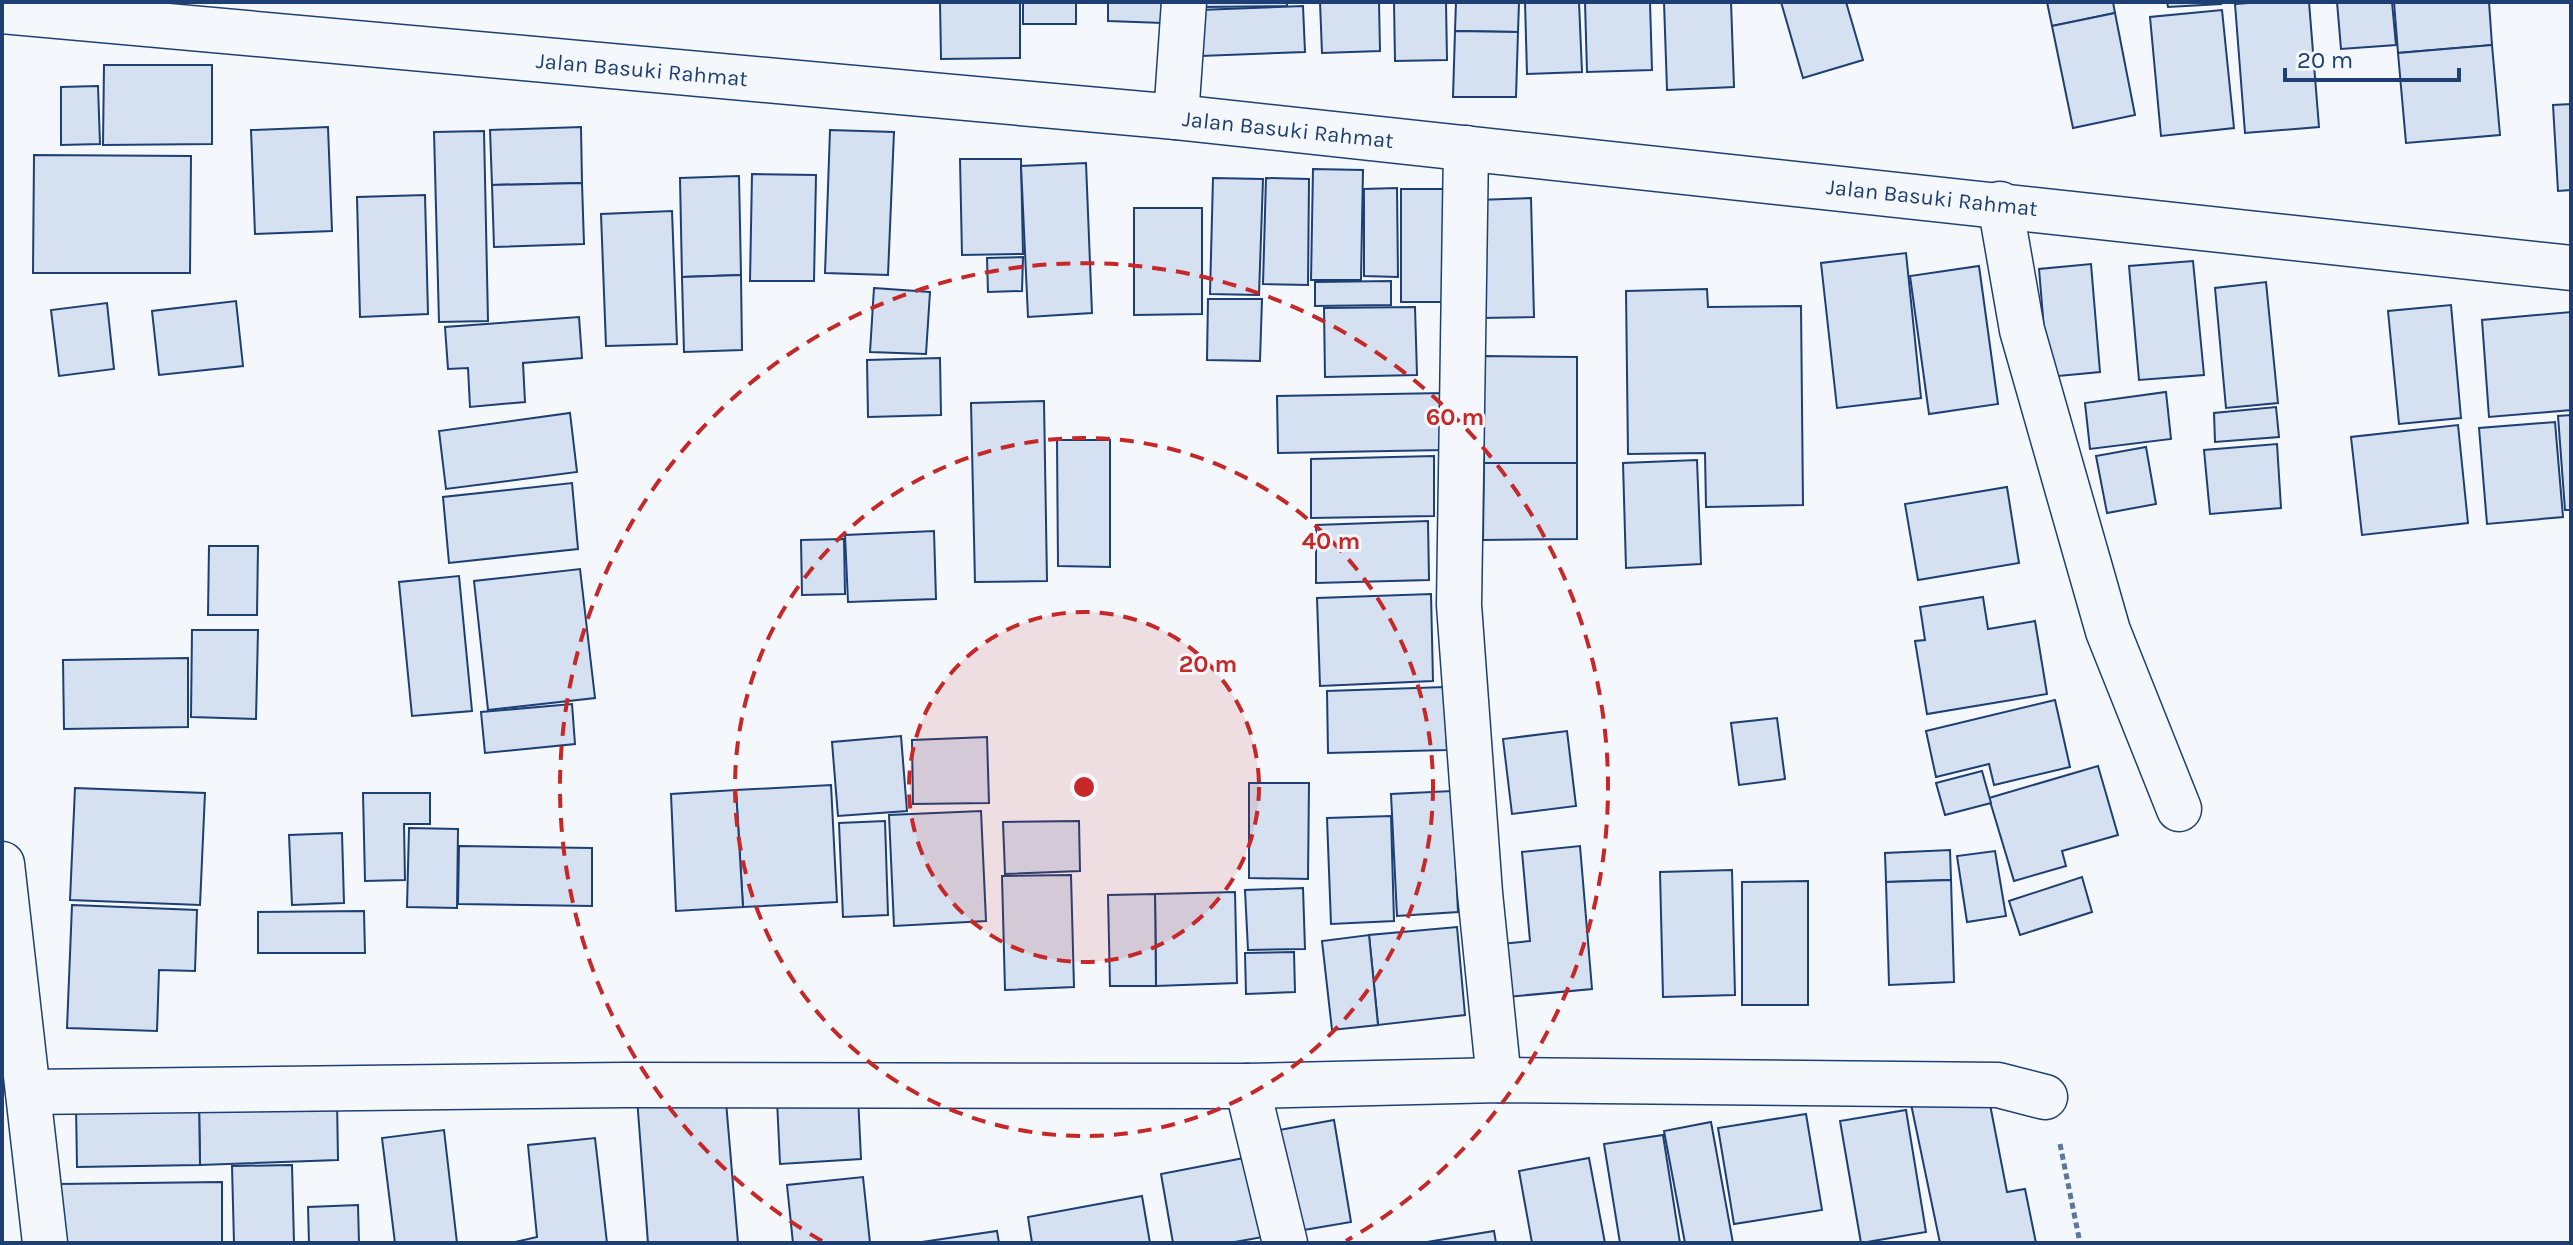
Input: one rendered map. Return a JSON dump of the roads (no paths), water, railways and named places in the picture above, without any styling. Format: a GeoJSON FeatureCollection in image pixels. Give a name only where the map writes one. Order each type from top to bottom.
{"type":"FeatureCollection","features":[{"type":"Feature","properties":{"kind":"street"},"geometry":{"type":"LineString","coordinates":[[1176,117],[1184,2]]}},
{"type":"Feature","properties":{"kind":"street","name":"Jalan Basuki Rahmat"},"geometry":{"type":"LineString","coordinates":[[2,11],[1176,117],[2571,268]]}},
{"type":"Feature","properties":{"kind":"street"},"geometry":{"type":"LineString","coordinates":[[1466,148],[1459,605],[1480,893],[1499,1080]]}},
{"type":"Feature","properties":{"kind":"street"},"geometry":{"type":"LineString","coordinates":[[2000,204],[2022,330],[2108,631],[2179,809]]}},
{"type":"Feature","properties":{"kind":"street"},"geometry":{"type":"LineString","coordinates":[[2,864],[45,1243]]}},
{"type":"Feature","properties":{"kind":"street"},"geometry":{"type":"LineString","coordinates":[[28,1092],[625,1085],[1247,1086],[1499,1080],[1998,1085],[2045,1097]]}},
{"type":"Feature","properties":{"kind":"street"},"geometry":{"type":"LineString","coordinates":[[1247,1086],[1285,1243]]}}]}
